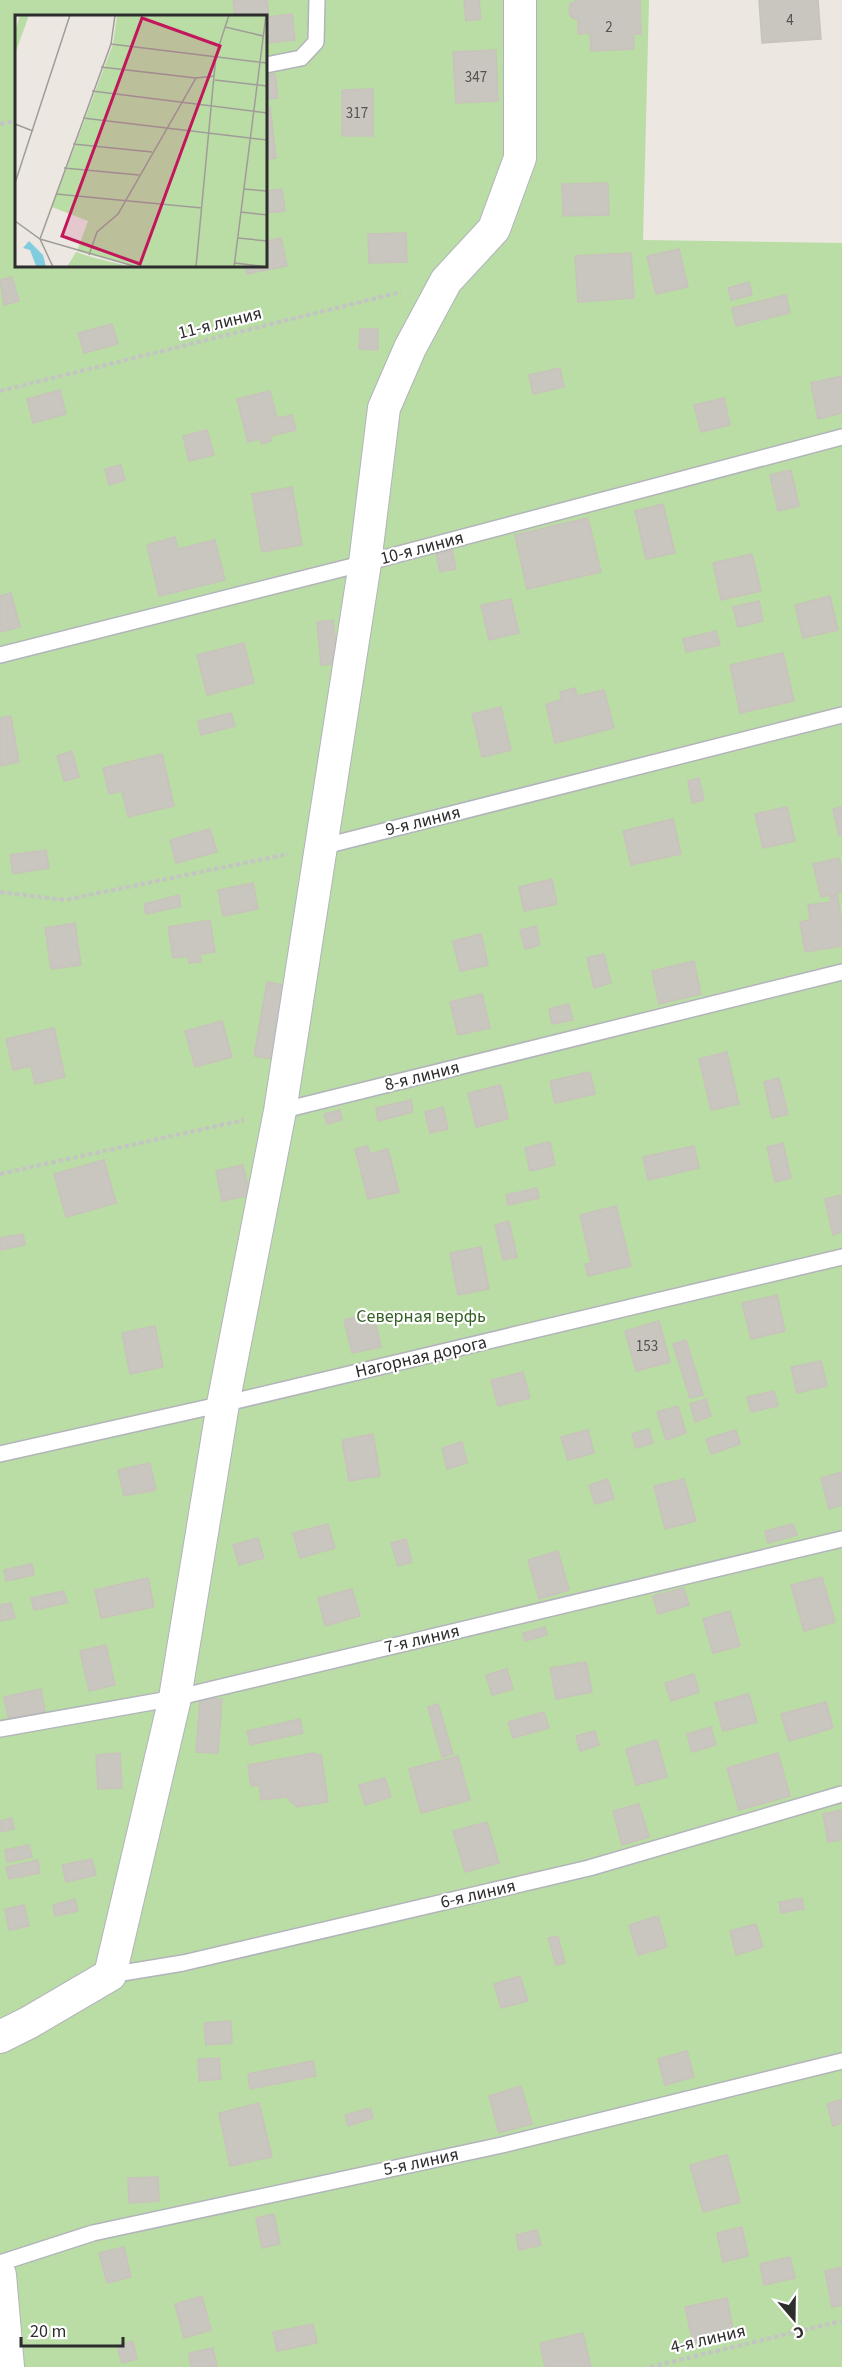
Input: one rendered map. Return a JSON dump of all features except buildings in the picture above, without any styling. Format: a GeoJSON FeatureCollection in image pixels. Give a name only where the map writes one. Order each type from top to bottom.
{"type":"FeatureCollection","features":[{"type":"Feature","properties":{"kind":"street"},"geometry":{"type":"LineString","coordinates":[[0,2037],[110,1975],[175,1698],[223,1404],[280,1112],[365,563],[384,408],[410,348],[446,282],[494,229],[520,158],[520,0]]}},
{"type":"Feature","properties":{"kind":"street"},"geometry":{"type":"LineString","coordinates":[[0,2275],[8,2367]]}},
{"type":"Feature","properties":{"kind":"lane"},"geometry":{"type":"LineString","coordinates":[[267,65],[301,58],[316,42],[317,0]]}},
{"type":"Feature","properties":{"kind":"lane","name":"10-я линия"},"geometry":{"type":"LineString","coordinates":[[0,655],[365,563],[842,437]]}},
{"type":"Feature","properties":{"kind":"lane","name":"9-я линия"},"geometry":{"type":"LineString","coordinates":[[321,847],[842,715]]}},
{"type":"Feature","properties":{"kind":"lane","name":"8-я линия"},"geometry":{"type":"LineString","coordinates":[[280,1112],[842,972]]}},
{"type":"Feature","properties":{"kind":"lane","name":"Нагорная дорога"},"geometry":{"type":"LineString","coordinates":[[0,1454],[223,1404],[842,1257]]}},
{"type":"Feature","properties":{"kind":"lane","name":"7-я линия"},"geometry":{"type":"LineString","coordinates":[[0,1729],[175,1698],[842,1539]]}},
{"type":"Feature","properties":{"kind":"lane","name":"6-я линия"},"geometry":{"type":"LineString","coordinates":[[110,1975],[183,1963],[589,1868],[842,1794]]}},
{"type":"Feature","properties":{"kind":"lane","name":"5-я линия"},"geometry":{"type":"LineString","coordinates":[[0,2263],[93,2233],[502,2145],[842,2061]]}},
{"type":"Feature","properties":{"kind":"path"},"geometry":{"type":"LineString","coordinates":[[0,124],[15,121]]}},
{"type":"Feature","properties":{"kind":"path","name":"11-я линия"},"geometry":{"type":"LineString","coordinates":[[0,391],[446,282]]}},
{"type":"Feature","properties":{"kind":"path"},"geometry":{"type":"LineString","coordinates":[[0,892],[65,900],[321,847]]}},
{"type":"Feature","properties":{"kind":"path"},"geometry":{"type":"LineString","coordinates":[[0,1174],[280,1112]]}},
{"type":"Feature","properties":{"kind":"path","name":"4-я линия"},"geometry":{"type":"LineString","coordinates":[[650,2367],[842,2321]]}},
{"type":"Feature","properties":{"kind":"green space","name":"Северная верфь"},"geometry":{"type":"Polygon","coordinates":[[[0,0],[649,0],[643,240],[842,243],[842,2367],[0,2367],[0,0]]]}}]}
